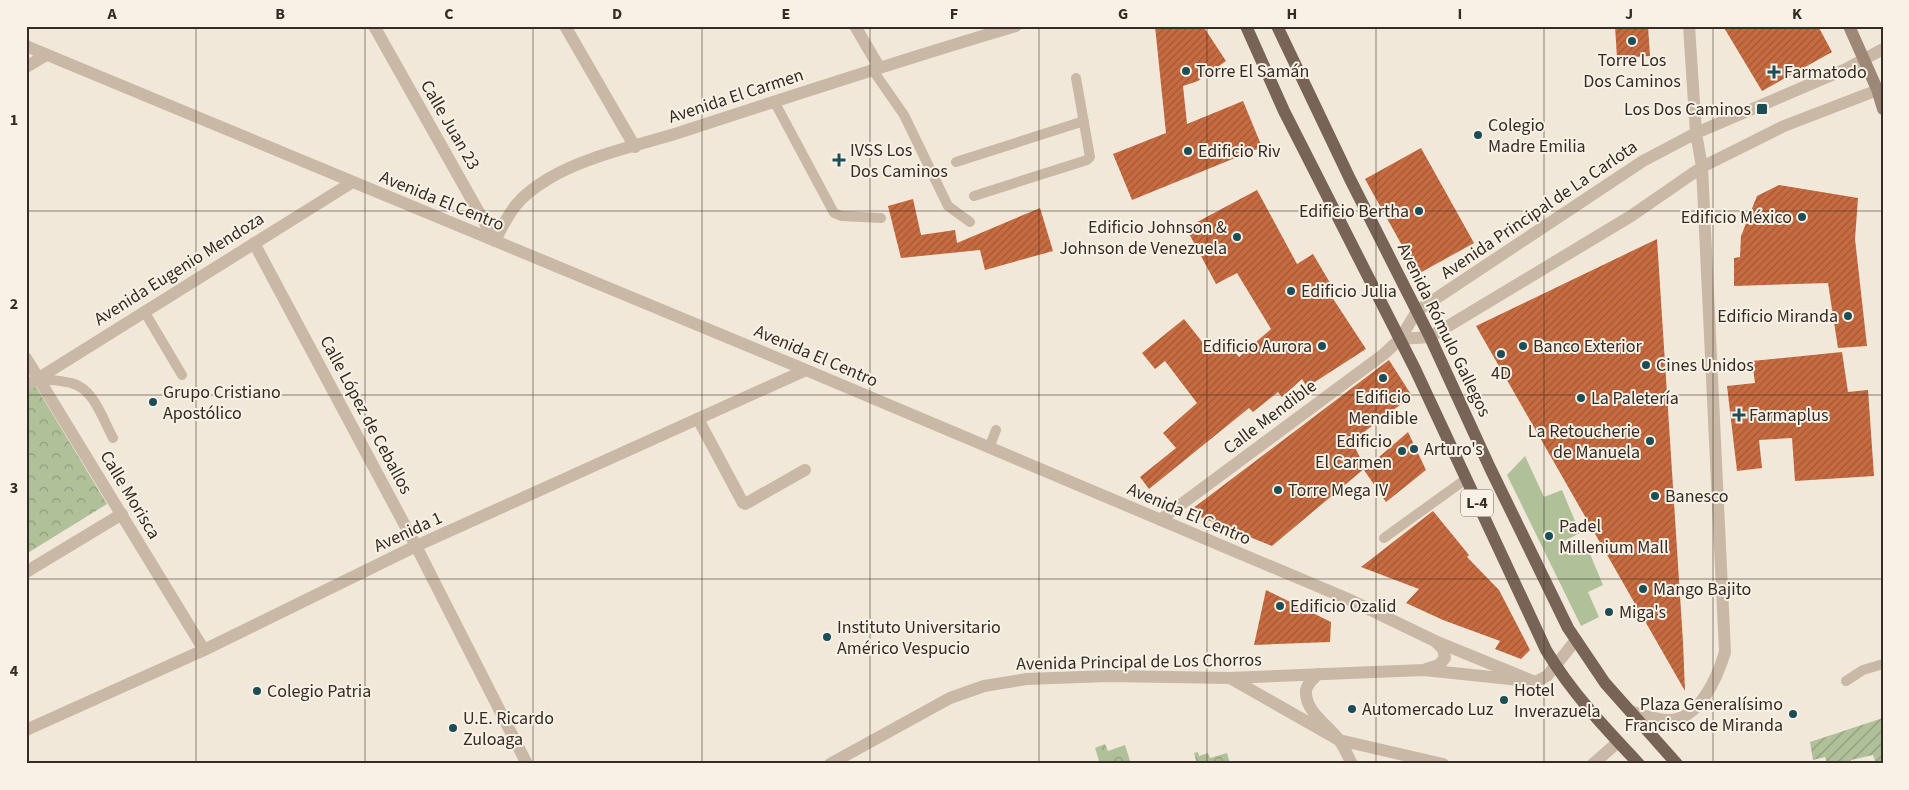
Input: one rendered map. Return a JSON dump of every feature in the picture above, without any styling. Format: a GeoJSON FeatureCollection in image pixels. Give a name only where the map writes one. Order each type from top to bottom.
{"type":"FeatureCollection","features":[{"type":"Feature","properties":{"kind":"main road","name":"L-4"},"geometry":{"type":"LineString","coordinates":[[1246,26],[1284,111],[1400,339],[1556,666],[1590,710],[1639,764]]}},
{"type":"Feature","properties":{"kind":"main road","name":"Avenida Rómulo Gallegos"},"geometry":{"type":"LineString","coordinates":[[1277,26],[1350,179],[1430,337],[1490,468],[1576,640],[1605,683],[1677,764]]}},
{"type":"Feature","properties":{"kind":"main road"},"geometry":{"type":"LineString","coordinates":[[1849,26],[1880,89],[1883,109]]}},
{"type":"Feature","properties":{"kind":"street","name":"Calle Juan 23"},"geometry":{"type":"LineString","coordinates":[[374,26],[495,241]]}},
{"type":"Feature","properties":{"kind":"street"},"geometry":{"type":"LineString","coordinates":[[565,26],[635,147]]}},
{"type":"Feature","properties":{"kind":"street"},"geometry":{"type":"LineString","coordinates":[[855,26],[876,68]]}},
{"type":"Feature","properties":{"kind":"street","name":"Avenida El Carmen"},"geometry":{"type":"LineString","coordinates":[[495,241],[511,209],[527,193],[550,178],[586,161],[635,147],[876,68],[1016,26]]}},
{"type":"Feature","properties":{"kind":"street"},"geometry":{"type":"LineString","coordinates":[[1630,711],[1649,718],[1670,720],[1686,714],[1698,705],[1708,693],[1725,652],[1702,167],[1696,133],[1689,26]]}},
{"type":"Feature","properties":{"kind":"street","name":"Avenida El Centro"},"geometry":{"type":"LineString","coordinates":[[26,46],[351,183],[806,370],[1348,599],[1435,640],[1535,682]]}},
{"type":"Feature","properties":{"kind":"street","name":"Avenida Principal de La Carlota"},"geometry":{"type":"LineString","coordinates":[[1400,339],[1417,311],[1643,161],[1696,133],[1865,60],[1883,49]]}},
{"type":"Feature","properties":{"kind":"street"},"geometry":{"type":"LineString","coordinates":[[26,68],[46,55]]}},
{"type":"Feature","properties":{"kind":"street"},"geometry":{"type":"LineString","coordinates":[[1400,339],[1430,337],[1631,216],[1702,167],[1784,126],[1880,89]]}},
{"type":"Feature","properties":{"kind":"street","name":"Avenida Eugenio Mendoza"},"geometry":{"type":"LineString","coordinates":[[26,386],[351,183]]}},
{"type":"Feature","properties":{"kind":"street","name":"Calle López de Ceballos"},"geometry":{"type":"LineString","coordinates":[[254,243],[416,546],[528,764]]}},
{"type":"Feature","properties":{"kind":"street","name":"Calle Mendible"},"geometry":{"type":"LineString","coordinates":[[1160,520],[1384,354],[1400,339]]}},
{"type":"Feature","properties":{"kind":"street","name":"Calle Morisca"},"geometry":{"type":"LineString","coordinates":[[26,358],[204,650]]}},
{"type":"Feature","properties":{"kind":"street","name":"Avenida 1"},"geometry":{"type":"LineString","coordinates":[[26,730],[204,650],[416,546],[806,370]]}},
{"type":"Feature","properties":{"kind":"street"},"geometry":{"type":"LineString","coordinates":[[698,419],[742,503],[746,504],[805,470]]}},
{"type":"Feature","properties":{"kind":"street"},"geometry":{"type":"LineString","coordinates":[[26,572],[122,514]]}},
{"type":"Feature","properties":{"kind":"street"},"geometry":{"type":"LineString","coordinates":[[1424,670],[1439,665],[1444,658],[1443,649],[1435,640]]}},
{"type":"Feature","properties":{"kind":"street"},"geometry":{"type":"LineString","coordinates":[[1535,682],[1547,676],[1576,640]]}},
{"type":"Feature","properties":{"kind":"street"},"geometry":{"type":"LineString","coordinates":[[1467,674],[1472,666],[1468,654]]}},
{"type":"Feature","properties":{"kind":"street","name":"Avenida Principal de Los Chorros"},"geometry":{"type":"LineString","coordinates":[[830,764],[950,698],[984,686],[1027,679],[1108,676],[1230,678],[1424,670],[1535,682]]}},
{"type":"Feature","properties":{"kind":"street"},"geometry":{"type":"LineString","coordinates":[[1318,674],[1308,684],[1305,692],[1307,701],[1339,740],[1352,764]]}},
{"type":"Feature","properties":{"kind":"street"},"geometry":{"type":"LineString","coordinates":[[1230,678],[1339,740],[1443,764]]}},
{"type":"Feature","properties":{"kind":"street"},"geometry":{"type":"LineString","coordinates":[[1593,764],[1618,742]]}},
{"type":"Feature","properties":{"kind":"lane"},"geometry":{"type":"LineString","coordinates":[[876,68],[904,115],[948,206],[970,222]]}},
{"type":"Feature","properties":{"kind":"lane"},"geometry":{"type":"LineString","coordinates":[[974,196],[1087,160],[1091,153],[1076,78]]}},
{"type":"Feature","properties":{"kind":"lane"},"geometry":{"type":"LineString","coordinates":[[774,101],[834,213],[841,216],[881,218]]}},
{"type":"Feature","properties":{"kind":"lane"},"geometry":{"type":"LineString","coordinates":[[956,162],[1084,121]]}},
{"type":"Feature","properties":{"kind":"lane"},"geometry":{"type":"LineString","coordinates":[[144,311],[182,375]]}},
{"type":"Feature","properties":{"kind":"lane"},"geometry":{"type":"LineString","coordinates":[[38,379],[72,383],[83,388],[90,395],[113,438]]}},
{"type":"Feature","properties":{"kind":"lane"},"geometry":{"type":"LineString","coordinates":[[989,448],[996,430]]}},
{"type":"Feature","properties":{"kind":"lane"},"geometry":{"type":"LineString","coordinates":[[1384,538],[1466,479]]}},
{"type":"Feature","properties":{"kind":"lane"},"geometry":{"type":"LineString","coordinates":[[1865,678],[1883,665]]}},
{"type":"Feature","properties":{"kind":"lane"},"geometry":{"type":"LineString","coordinates":[[1846,681],[1863,670],[1883,665]]}},
{"type":"Feature","properties":{"kind":"green space"},"geometry":{"type":"Polygon","coordinates":[[[35,385],[107,504],[26,554],[26,391],[35,385]]]}},
{"type":"Feature","properties":{"kind":"green space","name":"Padel Millenium Mall"},"geometry":{"type":"Polygon","coordinates":[[[1525,456],[1544,497],[1562,490],[1580,533],[1564,541],[1568,548],[1585,542],[1603,585],[1588,592],[1599,617],[1581,626],[1507,475],[1525,456]]]}},
{"type":"Feature","properties":{"kind":"green space"},"geometry":{"type":"Polygon","coordinates":[[[1883,718],[1883,764],[1876,764],[1873,755],[1851,760],[1851,764],[1827,764],[1825,757],[1813,760],[1810,742],[1883,718]]]}},
{"type":"Feature","properties":{"kind":"green space"},"geometry":{"type":"Polygon","coordinates":[[[1105,744],[1108,751],[1125,745],[1131,764],[1123,764],[1121,761],[1100,764],[1095,748],[1105,744]]]}},
{"type":"Feature","properties":{"kind":"green space"},"geometry":{"type":"Polygon","coordinates":[[[1198,752],[1199,756],[1208,753],[1210,758],[1227,753],[1230,764],[1197,764],[1194,753],[1198,752]]]}},
{"type":"Feature","properties":{"kind":"building","name":"Edificio Riv"},"geometry":{"type":"Polygon","coordinates":[[[1155,26],[1203,26],[1226,61],[1198,81],[1183,86],[1187,124],[1243,101],[1262,147],[1132,200],[1113,154],[1166,133],[1155,26]]]}},
{"type":"Feature","properties":{"kind":"building","name":"Torre Los Dos Caminos"},"geometry":{"type":"Polygon","coordinates":[[[1615,26],[1648,26],[1650,56],[1617,58],[1615,26]]]}},
{"type":"Feature","properties":{"kind":"building","name":"Farmatodo"},"geometry":{"type":"Polygon","coordinates":[[[1723,26],[1818,26],[1832,52],[1762,91],[1723,26]]]}},
{"type":"Feature","properties":{"kind":"building","name":"Edificio Bertha"},"geometry":{"type":"Polygon","coordinates":[[[1421,148],[1474,243],[1418,274],[1365,179],[1421,148]]]}},
{"type":"Feature","properties":{"kind":"building"},"geometry":{"type":"Polygon","coordinates":[[[1779,185],[1858,198],[1855,239],[1867,346],[1838,348],[1828,283],[1734,286],[1734,258],[1740,257],[1741,236],[1757,196],[1779,185]]]}},
{"type":"Feature","properties":{"kind":"building"},"geometry":{"type":"Polygon","coordinates":[[[1257,190],[1297,264],[1313,254],[1333,288],[1328,291],[1366,349],[1307,387],[1302,379],[1282,397],[1278,392],[1253,412],[1249,408],[1149,489],[1140,477],[1176,448],[1163,433],[1197,403],[1165,361],[1155,369],[1142,353],[1184,319],[1211,353],[1226,341],[1239,357],[1271,329],[1237,273],[1216,284],[1186,228],[1257,190]]]}},
{"type":"Feature","properties":{"kind":"building"},"geometry":{"type":"Polygon","coordinates":[[[913,199],[921,235],[955,230],[957,243],[1040,208],[1053,251],[985,270],[980,250],[901,258],[888,206],[913,199]]]}},
{"type":"Feature","properties":{"kind":"building"},"geometry":{"type":"Polygon","coordinates":[[[1657,239],[1683,642],[1685,691],[1476,326],[1657,239]]]}},
{"type":"Feature","properties":{"kind":"building"},"geometry":{"type":"Polygon","coordinates":[[[1842,352],[1848,392],[1868,390],[1874,476],[1795,481],[1792,438],[1759,440],[1762,468],[1737,471],[1727,386],[1755,383],[1752,361],[1842,352]]]}},
{"type":"Feature","properties":{"kind":"building","name":"Torre Mega IV"},"geometry":{"type":"Polygon","coordinates":[[[1389,360],[1412,396],[1352,441],[1365,468],[1272,546],[1188,512],[1389,360]]]}},
{"type":"Feature","properties":{"kind":"building","name":"Edificio El Carmen"},"geometry":{"type":"Polygon","coordinates":[[[1408,432],[1426,470],[1386,502],[1364,470],[1408,432]]]}},
{"type":"Feature","properties":{"kind":"building"},"geometry":{"type":"Polygon","coordinates":[[[1433,511],[1469,555],[1467,557],[1499,590],[1530,650],[1521,659],[1495,649],[1500,641],[1443,620],[1406,603],[1419,589],[1361,567],[1433,511]]]}},
{"type":"Feature","properties":{"kind":"building","name":"Edificio Ozalid"},"geometry":{"type":"Polygon","coordinates":[[[1266,590],[1331,622],[1330,642],[1254,645],[1266,590]]]}},
{"type":"Feature","properties":{"kind":"place","name":"Torre Los Dos Caminos"},"geometry":{"type":"Point","coordinates":[1632,41]}},
{"type":"Feature","properties":{"kind":"place","name":"Torre El Samán"},"geometry":{"type":"Point","coordinates":[1186,71]}},
{"type":"Feature","properties":{"kind":"place","name":"Farmatodo"},"geometry":{"type":"Point","coordinates":[1774,72]}},
{"type":"Feature","properties":{"kind":"place","name":"Los Dos Caminos"},"geometry":{"type":"Point","coordinates":[1762,109]}},
{"type":"Feature","properties":{"kind":"place","name":"Colegio Madre Emilia"},"geometry":{"type":"Point","coordinates":[1478,135]}},
{"type":"Feature","properties":{"kind":"place","name":"Edificio Riv"},"geometry":{"type":"Point","coordinates":[1188,151]}},
{"type":"Feature","properties":{"kind":"place","name":"IVSS Los Dos Caminos"},"geometry":{"type":"Point","coordinates":[839,160]}},
{"type":"Feature","properties":{"kind":"place","name":"Edificio Bertha"},"geometry":{"type":"Point","coordinates":[1419,211]}},
{"type":"Feature","properties":{"kind":"place","name":"Edificio México"},"geometry":{"type":"Point","coordinates":[1802,217]}},
{"type":"Feature","properties":{"kind":"place","name":"Edificio Johnson & Johnson de Venezuela"},"geometry":{"type":"Point","coordinates":[1237,237]}},
{"type":"Feature","properties":{"kind":"place","name":"Edificio Julia"},"geometry":{"type":"Point","coordinates":[1291,291]}},
{"type":"Feature","properties":{"kind":"place","name":"Edificio Miranda"},"geometry":{"type":"Point","coordinates":[1848,316]}},
{"type":"Feature","properties":{"kind":"place","name":"Edificio Aurora"},"geometry":{"type":"Point","coordinates":[1322,346]}},
{"type":"Feature","properties":{"kind":"place","name":"Banco Exterior"},"geometry":{"type":"Point","coordinates":[1523,346]}},
{"type":"Feature","properties":{"kind":"place","name":"4D"},"geometry":{"type":"Point","coordinates":[1501,354]}},
{"type":"Feature","properties":{"kind":"place","name":"Cines Unidos"},"geometry":{"type":"Point","coordinates":[1646,365]}},
{"type":"Feature","properties":{"kind":"place","name":"Edificio Mendible"},"geometry":{"type":"Point","coordinates":[1383,378]}},
{"type":"Feature","properties":{"kind":"place","name":"La Paletería"},"geometry":{"type":"Point","coordinates":[1581,398]}},
{"type":"Feature","properties":{"kind":"place","name":"Grupo Cristiano Apostólico"},"geometry":{"type":"Point","coordinates":[153,402]}},
{"type":"Feature","properties":{"kind":"place","name":"Farmaplus"},"geometry":{"type":"Point","coordinates":[1739,415]}},
{"type":"Feature","properties":{"kind":"place","name":"La Retoucherie de Manuela"},"geometry":{"type":"Point","coordinates":[1650,441]}},
{"type":"Feature","properties":{"kind":"place","name":"Arturo's"},"geometry":{"type":"Point","coordinates":[1414,449]}},
{"type":"Feature","properties":{"kind":"place","name":"Edificio El Carmen"},"geometry":{"type":"Point","coordinates":[1402,451]}},
{"type":"Feature","properties":{"kind":"place","name":"Torre Mega IV"},"geometry":{"type":"Point","coordinates":[1278,490]}},
{"type":"Feature","properties":{"kind":"place","name":"Banesco"},"geometry":{"type":"Point","coordinates":[1655,496]}},
{"type":"Feature","properties":{"kind":"place","name":"Padel Millenium Mall"},"geometry":{"type":"Point","coordinates":[1549,536]}},
{"type":"Feature","properties":{"kind":"place","name":"Mango Bajito"},"geometry":{"type":"Point","coordinates":[1643,589]}},
{"type":"Feature","properties":{"kind":"place","name":"Edificio Ozalid"},"geometry":{"type":"Point","coordinates":[1280,606]}},
{"type":"Feature","properties":{"kind":"place","name":"Miga's"},"geometry":{"type":"Point","coordinates":[1609,612]}},
{"type":"Feature","properties":{"kind":"place","name":"Instituto Universitario Américo Vespucio"},"geometry":{"type":"Point","coordinates":[827,637]}},
{"type":"Feature","properties":{"kind":"place","name":"Colegio Patria"},"geometry":{"type":"Point","coordinates":[257,691]}},
{"type":"Feature","properties":{"kind":"place","name":"Hotel Inverazuela"},"geometry":{"type":"Point","coordinates":[1504,700]}},
{"type":"Feature","properties":{"kind":"place","name":"Automercado Luz"},"geometry":{"type":"Point","coordinates":[1352,709]}},
{"type":"Feature","properties":{"kind":"place","name":"Plaza Generalísimo Francisco de Miranda"},"geometry":{"type":"Point","coordinates":[1793,714]}},
{"type":"Feature","properties":{"kind":"place","name":"U.E. Ricardo Zuloaga"},"geometry":{"type":"Point","coordinates":[453,728]}}]}
